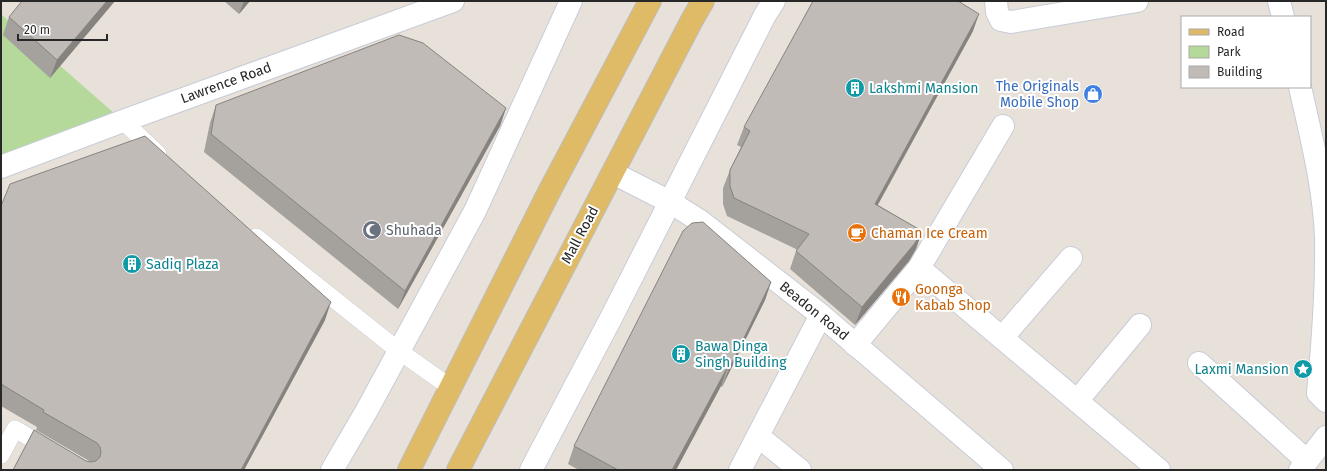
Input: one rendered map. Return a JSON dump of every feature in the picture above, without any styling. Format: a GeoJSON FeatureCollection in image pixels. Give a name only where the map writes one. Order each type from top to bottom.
{"type":"FeatureCollection","features":[{"type":"Feature","properties":{"kind":"main road"},"geometry":{"type":"LineString","coordinates":[[408,470],[549,192],[650,1]]}},
{"type":"Feature","properties":{"kind":"main road","name":"Mall Road"},"geometry":{"type":"LineString","coordinates":[[458,470],[703,1]]}},
{"type":"Feature","properties":{"kind":"street"},"geometry":{"type":"LineString","coordinates":[[332,470],[367,410],[475,211],[571,1]]}},
{"type":"Feature","properties":{"kind":"street"},"geometry":{"type":"LineString","coordinates":[[531,470],[670,202],[761,22],[774,1]]}},
{"type":"Feature","properties":{"kind":"street"},"geometry":{"type":"LineString","coordinates":[[996,1],[997,12],[1001,20],[1012,22],[1138,1]]}},
{"type":"Feature","properties":{"kind":"street"},"geometry":{"type":"LineString","coordinates":[[1279,1],[1283,16]]}},
{"type":"Feature","properties":{"kind":"street","name":"Lawrence Road"},"geometry":{"type":"LineString","coordinates":[[1,167],[443,2]]}},
{"type":"Feature","properties":{"kind":"street"},"geometry":{"type":"LineString","coordinates":[[1300,88],[1322,200],[1326,237],[1326,310],[1318,393],[1326,401]]}},
{"type":"Feature","properties":{"kind":"street"},"geometry":{"type":"LineString","coordinates":[[855,345],[919,268],[1003,126]]}},
{"type":"Feature","properties":{"kind":"street","name":"Beadon Road"},"geometry":{"type":"LineString","coordinates":[[613,174],[670,202],[700,220],[821,315],[1002,470]]}},
{"type":"Feature","properties":{"kind":"street"},"geometry":{"type":"LineString","coordinates":[[1002,338],[1071,258]]}},
{"type":"Feature","properties":{"kind":"street"},"geometry":{"type":"LineString","coordinates":[[919,268],[1159,470]]}},
{"type":"Feature","properties":{"kind":"street"},"geometry":{"type":"LineString","coordinates":[[740,470],[821,315]]}},
{"type":"Feature","properties":{"kind":"street"},"geometry":{"type":"LineString","coordinates":[[1077,401],[1140,325]]}},
{"type":"Feature","properties":{"kind":"street"},"geometry":{"type":"LineString","coordinates":[[1199,363],[1304,466],[1326,437]]}},
{"type":"Feature","properties":{"kind":"street"},"geometry":{"type":"LineString","coordinates":[[758,436],[800,470]]}},
{"type":"Feature","properties":{"kind":"lane"},"geometry":{"type":"LineString","coordinates":[[123,121],[168,162]]}},
{"type":"Feature","properties":{"kind":"lane"},"geometry":{"type":"LineString","coordinates":[[245,228],[399,351],[450,387]]}},
{"type":"Feature","properties":{"kind":"lane"},"geometry":{"type":"LineString","coordinates":[[1,455],[15,428],[85,470]]}},
{"type":"Feature","properties":{"kind":"green space"},"geometry":{"type":"Polygon","coordinates":[[[1,14],[123,121],[1,167],[1,14]]]}},
{"type":"Feature","properties":{"kind":"building"},"geometry":{"type":"Polygon","coordinates":[[[22,1],[107,1],[57,60],[9,17],[22,1]]]}},
{"type":"Feature","properties":{"kind":"building","name":"Lakshmi Mansion"},"geometry":{"type":"Polygon","coordinates":[[[813,1],[958,1],[979,14],[875,204],[922,231],[915,243],[862,307],[796,251],[809,234],[734,198],[730,186],[730,170],[750,131],[744,127],[813,1]]]}},
{"type":"Feature","properties":{"kind":"building","name":"Shuhada"},"geometry":{"type":"Polygon","coordinates":[[[399,35],[423,43],[506,108],[405,291],[211,134],[216,105],[399,35]]]}},
{"type":"Feature","properties":{"kind":"building","name":"Sadiq Plaza"},"geometry":{"type":"Polygon","coordinates":[[[145,136],[331,302],[241,470],[13,470],[34,430],[86,461],[96,461],[100,457],[101,453],[100,447],[97,443],[43,412],[44,410],[1,384],[1,206],[10,184],[145,136]]]}},
{"type":"Feature","properties":{"kind":"building","name":"Bawa Dinga Singh Building"},"geometry":{"type":"Polygon","coordinates":[[[703,222],[771,282],[729,369],[727,368],[672,470],[618,470],[574,446],[683,231],[692,223],[703,222]]]}},
{"type":"Feature","properties":{"kind":"place","name":"Lakshmi Mansion"},"geometry":{"type":"Point","coordinates":[855,88]}},
{"type":"Feature","properties":{"kind":"place","name":"The Originals Mobile Shop"},"geometry":{"type":"Point","coordinates":[1093,94]}},
{"type":"Feature","properties":{"kind":"place","name":"Shuhada"},"geometry":{"type":"Point","coordinates":[372,230]}},
{"type":"Feature","properties":{"kind":"place","name":"Chaman Ice Cream"},"geometry":{"type":"Point","coordinates":[857,233]}},
{"type":"Feature","properties":{"kind":"place","name":"Sadiq Plaza"},"geometry":{"type":"Point","coordinates":[132,264]}},
{"type":"Feature","properties":{"kind":"place","name":"Goonga Kabab Shop"},"geometry":{"type":"Point","coordinates":[901,297]}},
{"type":"Feature","properties":{"kind":"place","name":"Bawa Dinga Singh Building"},"geometry":{"type":"Point","coordinates":[681,354]}},
{"type":"Feature","properties":{"kind":"place","name":"Laxmi Mansion"},"geometry":{"type":"Point","coordinates":[1303,369]}}]}
